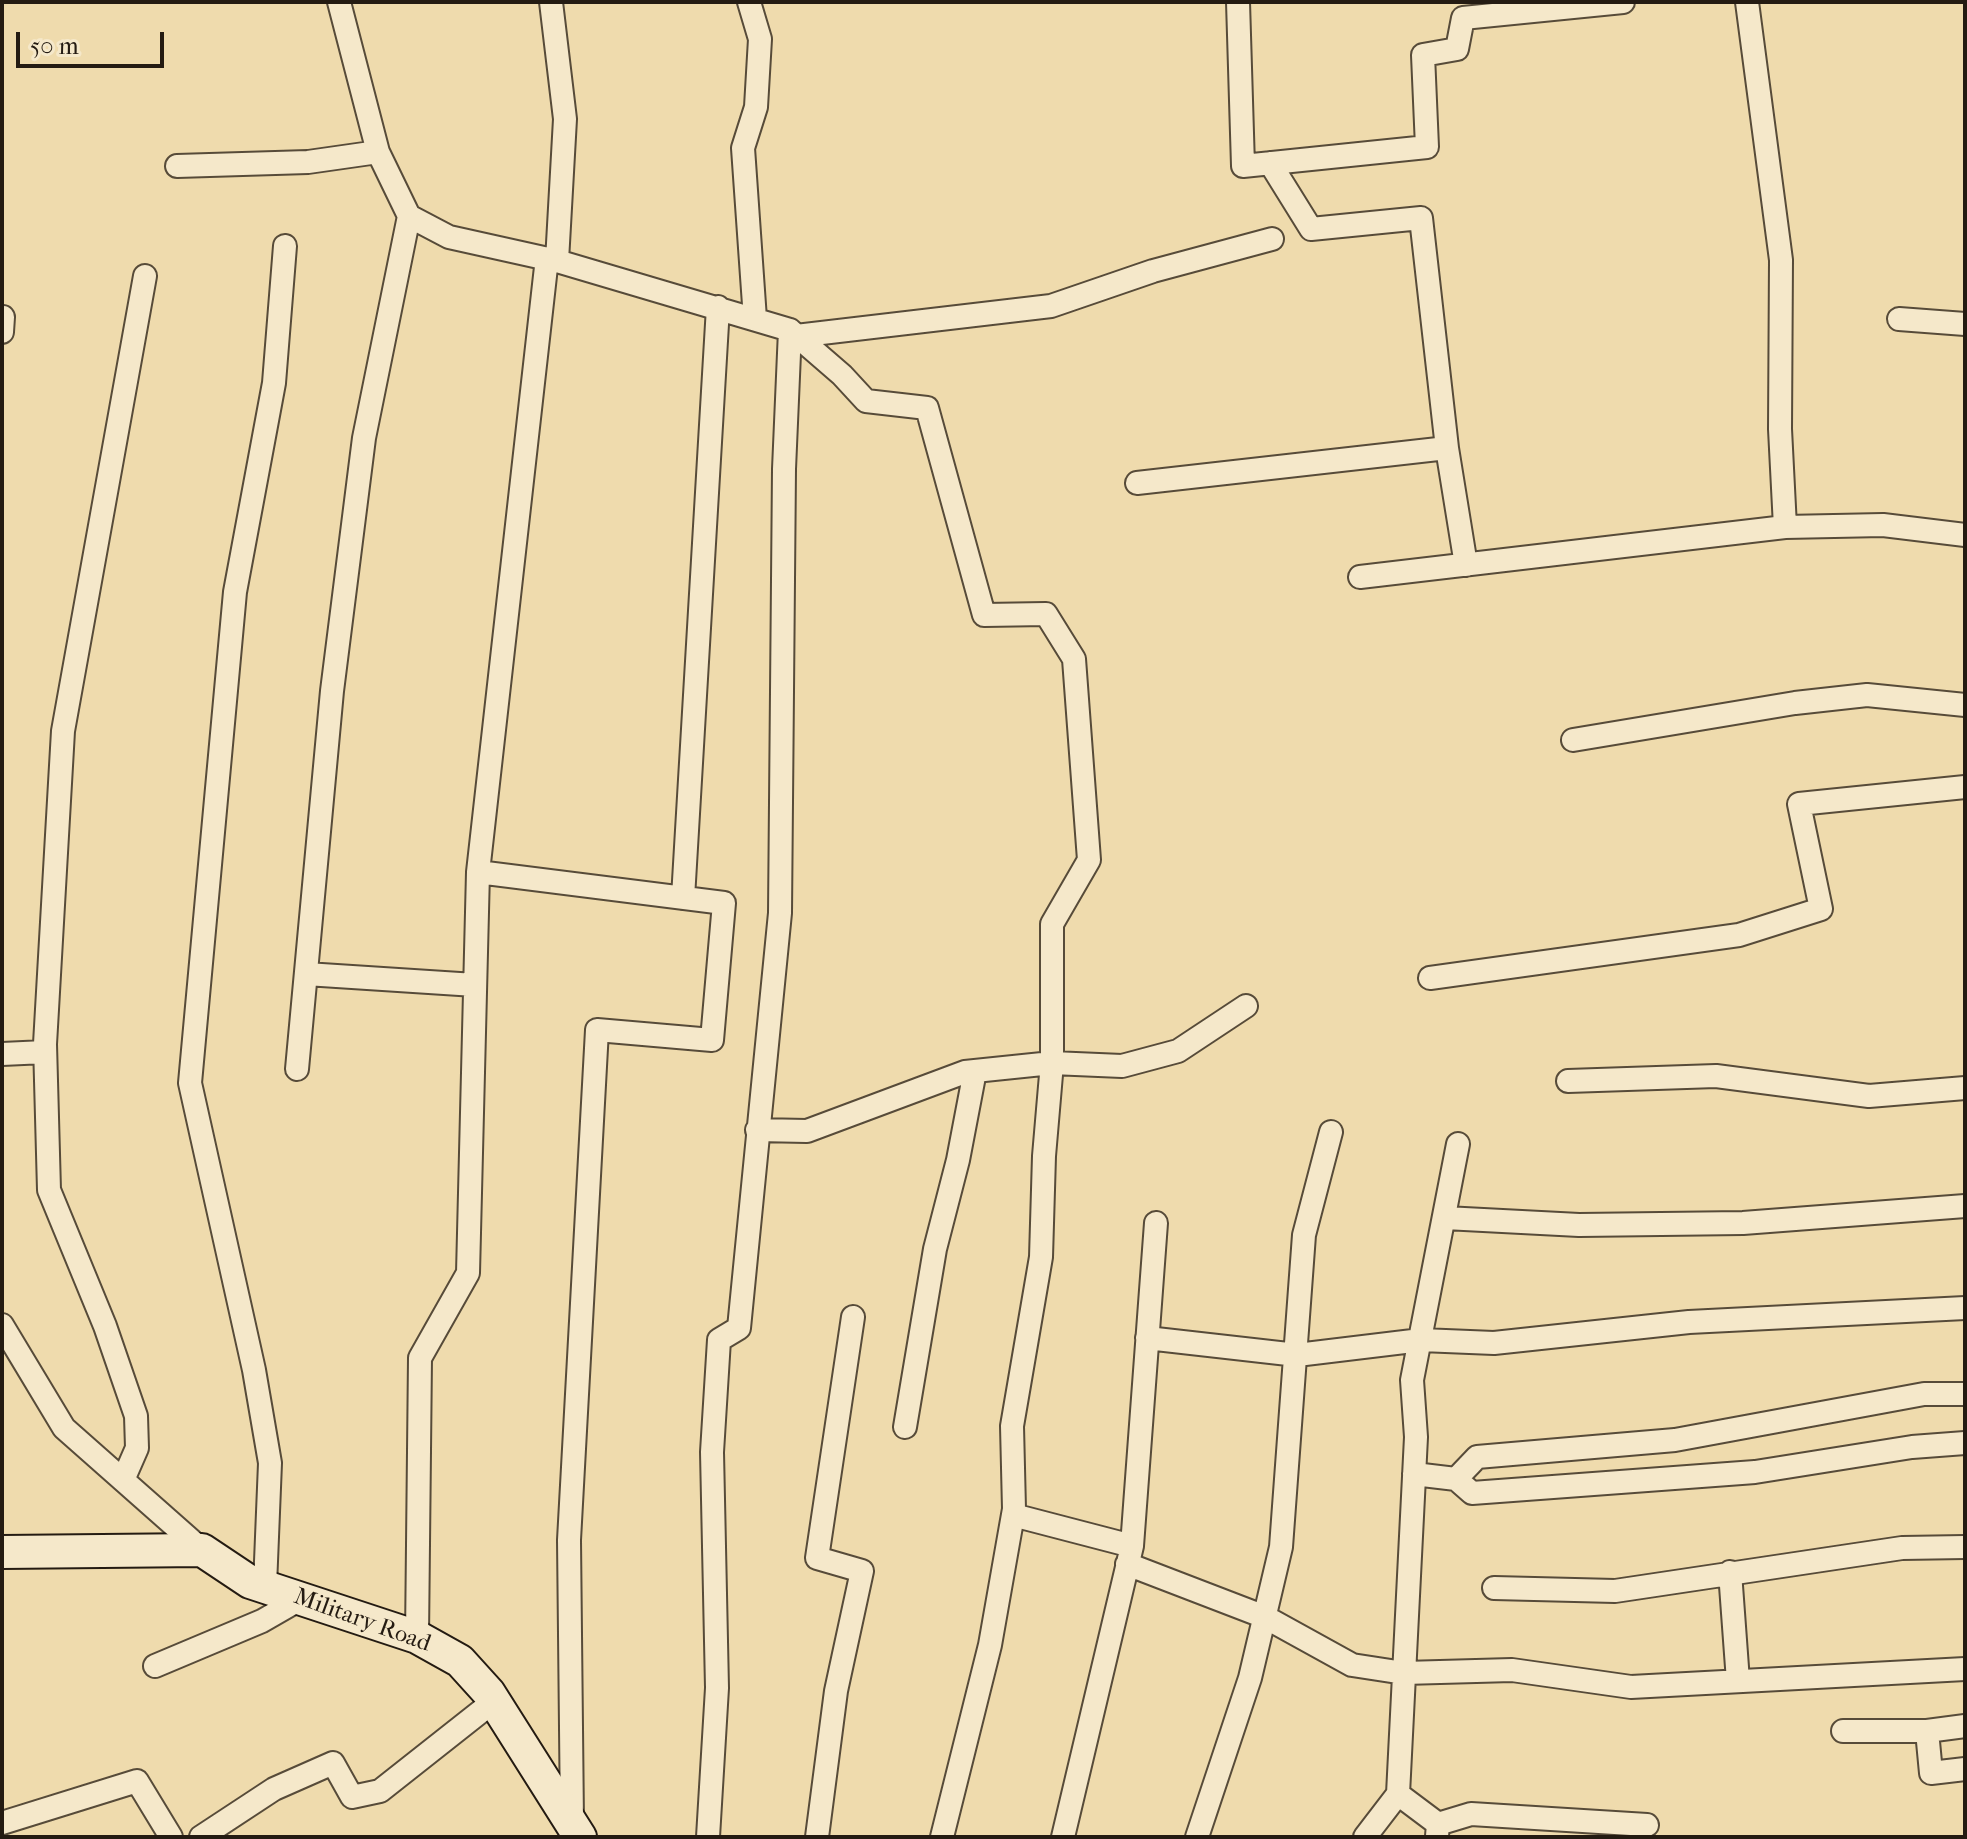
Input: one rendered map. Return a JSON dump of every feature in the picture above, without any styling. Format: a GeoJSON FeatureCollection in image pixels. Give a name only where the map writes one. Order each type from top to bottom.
{"type":"FeatureCollection","features":[{"type":"Feature","properties":{"kind":"street"},"geometry":{"type":"LineString","coordinates":[[339,2],[378,152],[409,216],[449,237],[552,259],[718,307],[793,333],[842,375],[866,401],[927,408],[984,615],[1046,614],[1074,659],[1089,860],[1052,924],[1052,1063],[1044,1156],[1041,1257],[1012,1426],[1013,1515],[990,1645],[942,1837]]}},
{"type":"Feature","properties":{"kind":"street"},"geometry":{"type":"LineString","coordinates":[[417,1637],[420,1358],[468,1273],[478,872],[552,259],[565,119],[551,2]]}},
{"type":"Feature","properties":{"kind":"street"},"geometry":{"type":"LineString","coordinates":[[749,2],[760,39],[756,107],[743,148],[755,319]]}},
{"type":"Feature","properties":{"kind":"street"},"geometry":{"type":"LineString","coordinates":[[1238,2],[1243,166],[1427,147],[1423,55],[1457,49],[1463,18],[1623,2]]}},
{"type":"Feature","properties":{"kind":"street"},"geometry":{"type":"LineString","coordinates":[[1747,2],[1781,260],[1780,429],[1785,527]]}},
{"type":"Feature","properties":{"kind":"street"},"geometry":{"type":"LineString","coordinates":[[177,166],[308,162],[378,152]]}},
{"type":"Feature","properties":{"kind":"street"},"geometry":{"type":"LineString","coordinates":[[1270,163],[1311,229],[1421,218],[1447,448],[1466,565]]}},
{"type":"Feature","properties":{"kind":"street"},"geometry":{"type":"LineString","coordinates":[[297,1069],[332,691],[364,438],[409,216]]}},
{"type":"Feature","properties":{"kind":"street"},"geometry":{"type":"LineString","coordinates":[[793,333],[1051,306],[1153,271],[1272,239]]}},
{"type":"Feature","properties":{"kind":"street"},"geometry":{"type":"LineString","coordinates":[[265,1586],[270,1463],[254,1370],[190,1083],[235,592],[274,383],[285,246]]}},
{"type":"Feature","properties":{"kind":"street"},"geometry":{"type":"LineString","coordinates":[[123,1480],[137,1448],[136,1416],[105,1326],[49,1190],[45,1052],[63,731],[145,276]]}},
{"type":"Feature","properties":{"kind":"street"},"geometry":{"type":"LineString","coordinates":[[683,898],[718,307]]}},
{"type":"Feature","properties":{"kind":"street"},"geometry":{"type":"LineString","coordinates":[[2,332],[3,317]]}},
{"type":"Feature","properties":{"kind":"street"},"geometry":{"type":"LineString","coordinates":[[1899,319],[1965,324]]}},
{"type":"Feature","properties":{"kind":"street"},"geometry":{"type":"LineString","coordinates":[[708,1837],[717,1688],[712,1452],[719,1340],[739,1328],[780,913],[784,469],[793,333]]}},
{"type":"Feature","properties":{"kind":"street"},"geometry":{"type":"LineString","coordinates":[[1137,483],[1447,448]]}},
{"type":"Feature","properties":{"kind":"street"},"geometry":{"type":"LineString","coordinates":[[1360,577],[1785,527],[1883,525],[1965,535]]}},
{"type":"Feature","properties":{"kind":"street"},"geometry":{"type":"LineString","coordinates":[[1573,740],[1795,703],[1867,695],[1965,705]]}},
{"type":"Feature","properties":{"kind":"street"},"geometry":{"type":"LineString","coordinates":[[1430,978],[1739,935],[1821,909],[1799,804],[1965,787]]}},
{"type":"Feature","properties":{"kind":"street"},"geometry":{"type":"LineString","coordinates":[[478,872],[724,903],[712,1040],[597,1030],[569,1540],[576,1830]]}},
{"type":"Feature","properties":{"kind":"street"},"geometry":{"type":"LineString","coordinates":[[306,974],[475,985]]}},
{"type":"Feature","properties":{"kind":"street"},"geometry":{"type":"LineString","coordinates":[[757,1130],[807,1131],[975,1071],[1052,1063],[1122,1066],[1178,1051],[1246,1006]]}},
{"type":"Feature","properties":{"kind":"street"},"geometry":{"type":"LineString","coordinates":[[2,1054],[45,1052]]}},
{"type":"Feature","properties":{"kind":"street"},"geometry":{"type":"LineString","coordinates":[[905,1427],[935,1249],[958,1160],[975,1071]]}},
{"type":"Feature","properties":{"kind":"street"},"geometry":{"type":"LineString","coordinates":[[1568,1081],[1716,1076],[1869,1096],[1965,1088]]}},
{"type":"Feature","properties":{"kind":"street"},"geometry":{"type":"LineString","coordinates":[[1197,1837],[1250,1678],[1281,1547],[1304,1235],[1331,1132]]}},
{"type":"Feature","properties":{"kind":"street"},"geometry":{"type":"LineString","coordinates":[[1365,1837],[1398,1794],[1414,1474],[1412,1380],[1458,1144]]}},
{"type":"Feature","properties":{"kind":"street"},"geometry":{"type":"LineString","coordinates":[[1445,1218],[1579,1225],[1743,1223],[1965,1206]]}},
{"type":"Feature","properties":{"kind":"street"},"geometry":{"type":"LineString","coordinates":[[1063,1837],[1130,1555],[1156,1223]]}},
{"type":"Feature","properties":{"kind":"street"},"geometry":{"type":"LineString","coordinates":[[1147,1338],[1297,1355],[1421,1340],[1494,1343],[1689,1322],[1965,1308]]}},
{"type":"Feature","properties":{"kind":"street"},"geometry":{"type":"LineString","coordinates":[[817,1837],[836,1691],[862,1571],[817,1558],[853,1317]]}},
{"type":"Feature","properties":{"kind":"street"},"geometry":{"type":"LineString","coordinates":[[2,1325],[64,1428],[202,1550]]}},
{"type":"Feature","properties":{"kind":"street"},"geometry":{"type":"LineString","coordinates":[[1456,1479],[1477,1457],[1675,1440],[1924,1394],[1965,1394]]}},
{"type":"Feature","properties":{"kind":"street"},"geometry":{"type":"LineString","coordinates":[[1414,1474],[1456,1479],[1472,1493],[1755,1472],[1912,1447],[1965,1443]]}},
{"type":"Feature","properties":{"kind":"street"},"geometry":{"type":"LineString","coordinates":[[1013,1515],[1130,1555],[1265,1617],[1352,1665],[1404,1673],[1512,1670],[1631,1687],[1965,1669]]}},
{"type":"Feature","properties":{"kind":"street"},"geometry":{"type":"LineString","coordinates":[[1494,1588],[1615,1591],[1902,1548],[1965,1547]]}},
{"type":"Feature","properties":{"kind":"street"},"geometry":{"type":"LineString","coordinates":[[2,1552],[202,1550]]}},
{"type":"Feature","properties":{"kind":"street","name":"Military Road"},"geometry":{"type":"LineString","coordinates":[[202,1550],[250,1582],[417,1637],[460,1661],[494,1701],[576,1830]]}},
{"type":"Feature","properties":{"kind":"street"},"geometry":{"type":"LineString","coordinates":[[1730,1572],[1738,1681]]}},
{"type":"Feature","properties":{"kind":"street"},"geometry":{"type":"LineString","coordinates":[[155,1666],[262,1621],[302,1598]]}},
{"type":"Feature","properties":{"kind":"street"},"geometry":{"type":"LineString","coordinates":[[201,1837],[227,1830],[274,1789],[333,1763],[352,1797],[380,1791],[494,1701]]}},
{"type":"Feature","properties":{"kind":"street"},"geometry":{"type":"LineString","coordinates":[[1843,1731],[1927,1731],[1965,1726]]}},
{"type":"Feature","properties":{"kind":"street"},"geometry":{"type":"LineString","coordinates":[[1927,1731],[1931,1773],[1965,1769]]}},
{"type":"Feature","properties":{"kind":"street"},"geometry":{"type":"LineString","coordinates":[[2,1823],[137,1781],[171,1837]]}},
{"type":"Feature","properties":{"kind":"street"},"geometry":{"type":"LineString","coordinates":[[1398,1794],[1437,1831],[1471,1814],[1647,1825]]}}]}
